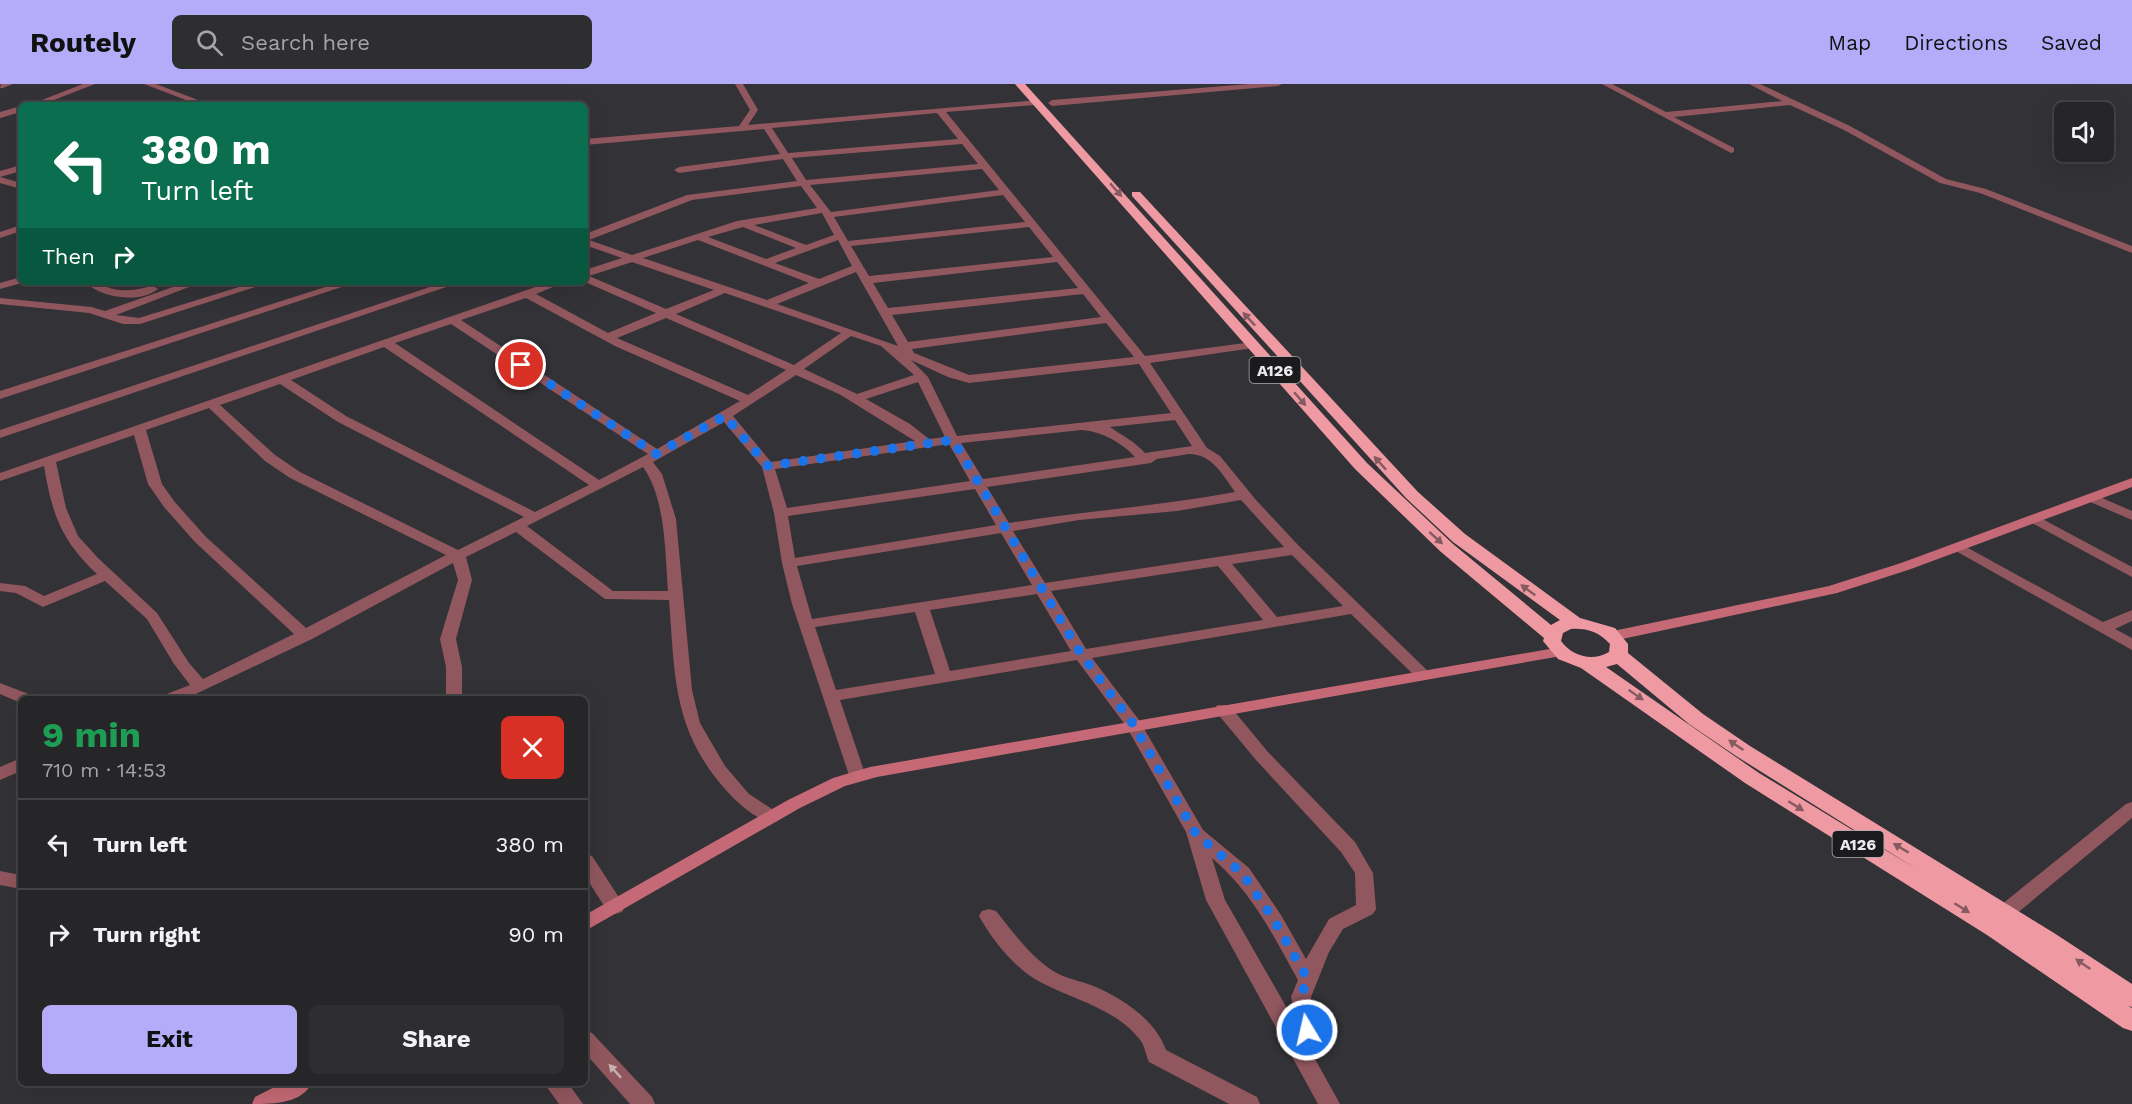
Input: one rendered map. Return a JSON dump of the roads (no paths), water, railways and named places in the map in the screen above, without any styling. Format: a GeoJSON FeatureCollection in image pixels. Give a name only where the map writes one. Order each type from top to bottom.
{"type":"FeatureCollection","features":[{"type":"Feature","properties":{"kind":"highway","name":"A126"},"geometry":{"type":"LineString","coordinates":[[1020,84],[1045,101],[1398,481],[1460,538],[1576,623],[1596,626],[1696,719],[1743,751],[2046,939],[2132,997]]}},
{"type":"Feature","properties":{"kind":"highway","name":"A126"},"geometry":{"type":"LineString","coordinates":[[1035,84],[1045,101],[1253,345],[1388,494],[1556,643],[1752,778],[1995,929],[2132,1021]]}},
{"type":"Feature","properties":{"kind":"highway"},"geometry":{"type":"LineString","coordinates":[[1556,643],[1560,626],[1576,623]]}},
{"type":"Feature","properties":{"kind":"highway"},"geometry":{"type":"LineString","coordinates":[[1587,663],[1606,662],[1616,645]]}},
{"type":"Feature","properties":{"kind":"street"},"geometry":{"type":"LineString","coordinates":[[41,102],[91,84]]}},
{"type":"Feature","properties":{"kind":"street"},"geometry":{"type":"LineString","coordinates":[[148,84],[199,102]]}},
{"type":"Feature","properties":{"kind":"street"},"geometry":{"type":"LineString","coordinates":[[739,84],[754,113],[742,127]]}},
{"type":"Feature","properties":{"kind":"street"},"geometry":{"type":"LineString","coordinates":[[588,142],[1230,84]]}},
{"type":"Feature","properties":{"kind":"street"},"geometry":{"type":"LineString","coordinates":[[1045,101],[1278,84]]}},
{"type":"Feature","properties":{"kind":"street"},"geometry":{"type":"LineString","coordinates":[[1606,84],[1731,150]]}},
{"type":"Feature","properties":{"kind":"street"},"geometry":{"type":"LineString","coordinates":[[1753,84],[1847,128],[1943,181],[1983,191],[2132,250]]}},
{"type":"Feature","properties":{"kind":"street"},"geometry":{"type":"LineString","coordinates":[[1664,115],[1792,102]]}},
{"type":"Feature","properties":{"kind":"street"},"geometry":{"type":"LineString","coordinates":[[3,116],[18,110]]}},
{"type":"Feature","properties":{"kind":"street"},"geometry":{"type":"LineString","coordinates":[[940,111],[1142,360],[1176,416],[1193,435],[1202,451]]}},
{"type":"Feature","properties":{"kind":"street"},"geometry":{"type":"LineString","coordinates":[[766,125],[843,240],[908,351]]}},
{"type":"Feature","properties":{"kind":"street"},"geometry":{"type":"LineString","coordinates":[[679,170],[786,156],[965,141]]}},
{"type":"Feature","properties":{"kind":"street"},"geometry":{"type":"LineString","coordinates":[[588,239],[690,197],[803,183],[986,166]]}},
{"type":"Feature","properties":{"kind":"street"},"geometry":{"type":"LineString","coordinates":[[0,174],[18,169]]}},
{"type":"Feature","properties":{"kind":"street"},"geometry":{"type":"LineString","coordinates":[[0,180],[18,185]]}},
{"type":"Feature","properties":{"kind":"street"},"geometry":{"type":"LineString","coordinates":[[588,275],[696,236],[741,223],[1008,192]]}},
{"type":"Feature","properties":{"kind":"street"},"geometry":{"type":"LineString","coordinates":[[741,223],[805,248]]}},
{"type":"Feature","properties":{"kind":"street"},"geometry":{"type":"LineString","coordinates":[[767,262],[805,248],[843,240],[1032,224]]}},
{"type":"Feature","properties":{"kind":"street"},"geometry":{"type":"LineString","coordinates":[[0,235],[18,229]]}},
{"type":"Feature","properties":{"kind":"street"},"geometry":{"type":"LineString","coordinates":[[696,236],[819,283]]}},
{"type":"Feature","properties":{"kind":"street"},"geometry":{"type":"LineString","coordinates":[[588,241],[908,351],[952,375],[969,379],[1253,345]]}},
{"type":"Feature","properties":{"kind":"street"},"geometry":{"type":"LineString","coordinates":[[866,280],[1059,259]]}},
{"type":"Feature","properties":{"kind":"street"},"geometry":{"type":"LineString","coordinates":[[766,304],[859,267]]}},
{"type":"Feature","properties":{"kind":"street"},"geometry":{"type":"LineString","coordinates":[[588,277],[856,398],[926,443]]}},
{"type":"Feature","properties":{"kind":"street"},"geometry":{"type":"LineString","coordinates":[[0,286],[18,281]]}},
{"type":"Feature","properties":{"kind":"street"},"geometry":{"type":"LineString","coordinates":[[95,285],[119,294],[147,292],[164,285]]}},
{"type":"Feature","properties":{"kind":"street"},"geometry":{"type":"LineString","coordinates":[[107,314],[189,285]]}},
{"type":"Feature","properties":{"kind":"street"},"geometry":{"type":"LineString","coordinates":[[0,301],[107,314],[123,321],[140,321],[256,285]]}},
{"type":"Feature","properties":{"kind":"street"},"geometry":{"type":"LineString","coordinates":[[0,395],[343,285]]}},
{"type":"Feature","properties":{"kind":"street"},"geometry":{"type":"LineString","coordinates":[[0,434],[447,285]]}},
{"type":"Feature","properties":{"kind":"street"},"geometry":{"type":"LineString","coordinates":[[0,477],[552,285]]}},
{"type":"Feature","properties":{"kind":"street"},"geometry":{"type":"LineString","coordinates":[[607,338],[725,289]]}},
{"type":"Feature","properties":{"kind":"street"},"geometry":{"type":"LineString","coordinates":[[885,312],[1086,290]]}},
{"type":"Feature","properties":{"kind":"street"},"geometry":{"type":"LineString","coordinates":[[527,294],[607,338],[749,400]]}},
{"type":"Feature","properties":{"kind":"street"},"geometry":{"type":"LineString","coordinates":[[908,351],[1110,319]]}},
{"type":"Feature","properties":{"kind":"street"},"geometry":{"type":"LineString","coordinates":[[453,320],[651,457],[669,519],[684,690],[692,723],[718,770],[743,798],[772,817]]}},
{"type":"Feature","properties":{"kind":"street"},"geometry":{"type":"LineString","coordinates":[[177,696],[306,636],[385,592],[537,518],[651,457],[725,416],[850,332]]}},
{"type":"Feature","properties":{"kind":"street"},"geometry":{"type":"LineString","coordinates":[[386,343],[598,485]]}},
{"type":"Feature","properties":{"kind":"street"},"geometry":{"type":"LineString","coordinates":[[885,344],[922,377],[953,440],[1081,654],[1133,724],[1196,834],[1216,900],[1329,1104]]}},
{"type":"Feature","properties":{"kind":"street"},"geometry":{"type":"LineString","coordinates":[[856,398],[922,377]]}},
{"type":"Feature","properties":{"kind":"street"},"geometry":{"type":"LineString","coordinates":[[281,380],[342,419],[537,518]]}},
{"type":"Feature","properties":{"kind":"street"},"geometry":{"type":"LineString","coordinates":[[212,404],[270,458],[295,475],[459,556],[465,580],[448,639],[454,667],[454,696]]}},
{"type":"Feature","properties":{"kind":"street"},"geometry":{"type":"LineString","coordinates":[[725,416],[768,466],[782,513],[789,563],[857,777]]}},
{"type":"Feature","properties":{"kind":"street"},"geometry":{"type":"LineString","coordinates":[[768,466],[926,443],[1176,416]]}},
{"type":"Feature","properties":{"kind":"street"},"geometry":{"type":"LineString","coordinates":[[1081,426],[1103,428],[1120,440],[1127,441],[1142,457],[1202,451],[1216,458],[1226,468],[1228,476],[1243,495],[1293,550],[1424,675]]}},
{"type":"Feature","properties":{"kind":"street"},"geometry":{"type":"LineString","coordinates":[[139,429],[155,484],[169,504],[201,539],[306,636]]}},
{"type":"Feature","properties":{"kind":"street"},"geometry":{"type":"LineString","coordinates":[[782,513],[1202,451]]}},
{"type":"Feature","properties":{"kind":"street"},"geometry":{"type":"LineString","coordinates":[[49,460],[63,522],[76,544],[152,616],[174,647],[191,680],[201,686]]}},
{"type":"Feature","properties":{"kind":"street"},"geometry":{"type":"LineString","coordinates":[[1616,645],[1832,590],[1959,547],[2132,482]]}},
{"type":"Feature","properties":{"kind":"street"},"geometry":{"type":"LineString","coordinates":[[789,563],[1004,527],[1079,516],[1177,507],[1243,495]]}},
{"type":"Feature","properties":{"kind":"street"},"geometry":{"type":"LineString","coordinates":[[2092,498],[2132,516]]}},
{"type":"Feature","properties":{"kind":"street"},"geometry":{"type":"LineString","coordinates":[[2035,519],[2132,573]]}},
{"type":"Feature","properties":{"kind":"street"},"geometry":{"type":"LineString","coordinates":[[519,527],[610,596],[677,595]]}},
{"type":"Feature","properties":{"kind":"street"},"geometry":{"type":"LineString","coordinates":[[1959,547],[2132,645]]}},
{"type":"Feature","properties":{"kind":"street"},"geometry":{"type":"LineString","coordinates":[[807,624],[1293,550]]}},
{"type":"Feature","properties":{"kind":"street"},"geometry":{"type":"LineString","coordinates":[[1223,562],[1274,623]]}},
{"type":"Feature","properties":{"kind":"street"},"geometry":{"type":"LineString","coordinates":[[0,587],[20,589],[47,602],[107,575]]}},
{"type":"Feature","properties":{"kind":"street"},"geometry":{"type":"LineString","coordinates":[[921,606],[944,677]]}},
{"type":"Feature","properties":{"kind":"street"},"geometry":{"type":"LineString","coordinates":[[830,696],[1356,609]]}},
{"type":"Feature","properties":{"kind":"street"},"geometry":{"type":"LineString","coordinates":[[2104,628],[2132,615]]}},
{"type":"Feature","properties":{"kind":"street"},"geometry":{"type":"LineString","coordinates":[[588,922],[772,817],[830,787],[857,777],[919,762],[1424,675],[1556,643]]}},
{"type":"Feature","properties":{"kind":"street"},"geometry":{"type":"LineString","coordinates":[[0,688],[18,696]]}},
{"type":"Feature","properties":{"kind":"street"},"geometry":{"type":"LineString","coordinates":[[1223,709],[1262,756],[1348,847],[1364,873],[1366,909],[1336,924],[1307,978],[1301,997],[1307,1030],[1299,1052]]}},
{"type":"Feature","properties":{"kind":"street"},"geometry":{"type":"LineString","coordinates":[[0,774],[18,765]]}},
{"type":"Feature","properties":{"kind":"street"},"geometry":{"type":"LineString","coordinates":[[2003,914],[2132,808]]}},
{"type":"Feature","properties":{"kind":"street"},"geometry":{"type":"LineString","coordinates":[[1196,834],[1242,873],[1274,920],[1307,978]]}},
{"type":"Feature","properties":{"kind":"street"},"geometry":{"type":"LineString","coordinates":[[588,866],[613,908]]}},
{"type":"Feature","properties":{"kind":"street"},"geometry":{"type":"LineString","coordinates":[[0,878],[18,881]]}},
{"type":"Feature","properties":{"kind":"street"},"geometry":{"type":"LineString","coordinates":[[989,916],[1020,955],[1047,977],[1109,1003],[1132,1019],[1151,1038],[1157,1056],[1249,1104]]}},
{"type":"Feature","properties":{"kind":"street"},"geometry":{"type":"LineString","coordinates":[[588,1042],[644,1104]]}},
{"type":"Feature","properties":{"kind":"street"},"geometry":{"type":"LineString","coordinates":[[263,1104],[296,1086]]}},
{"type":"Feature","properties":{"kind":"street"},"geometry":{"type":"LineString","coordinates":[[557,1086],[572,1104]]}}]}
